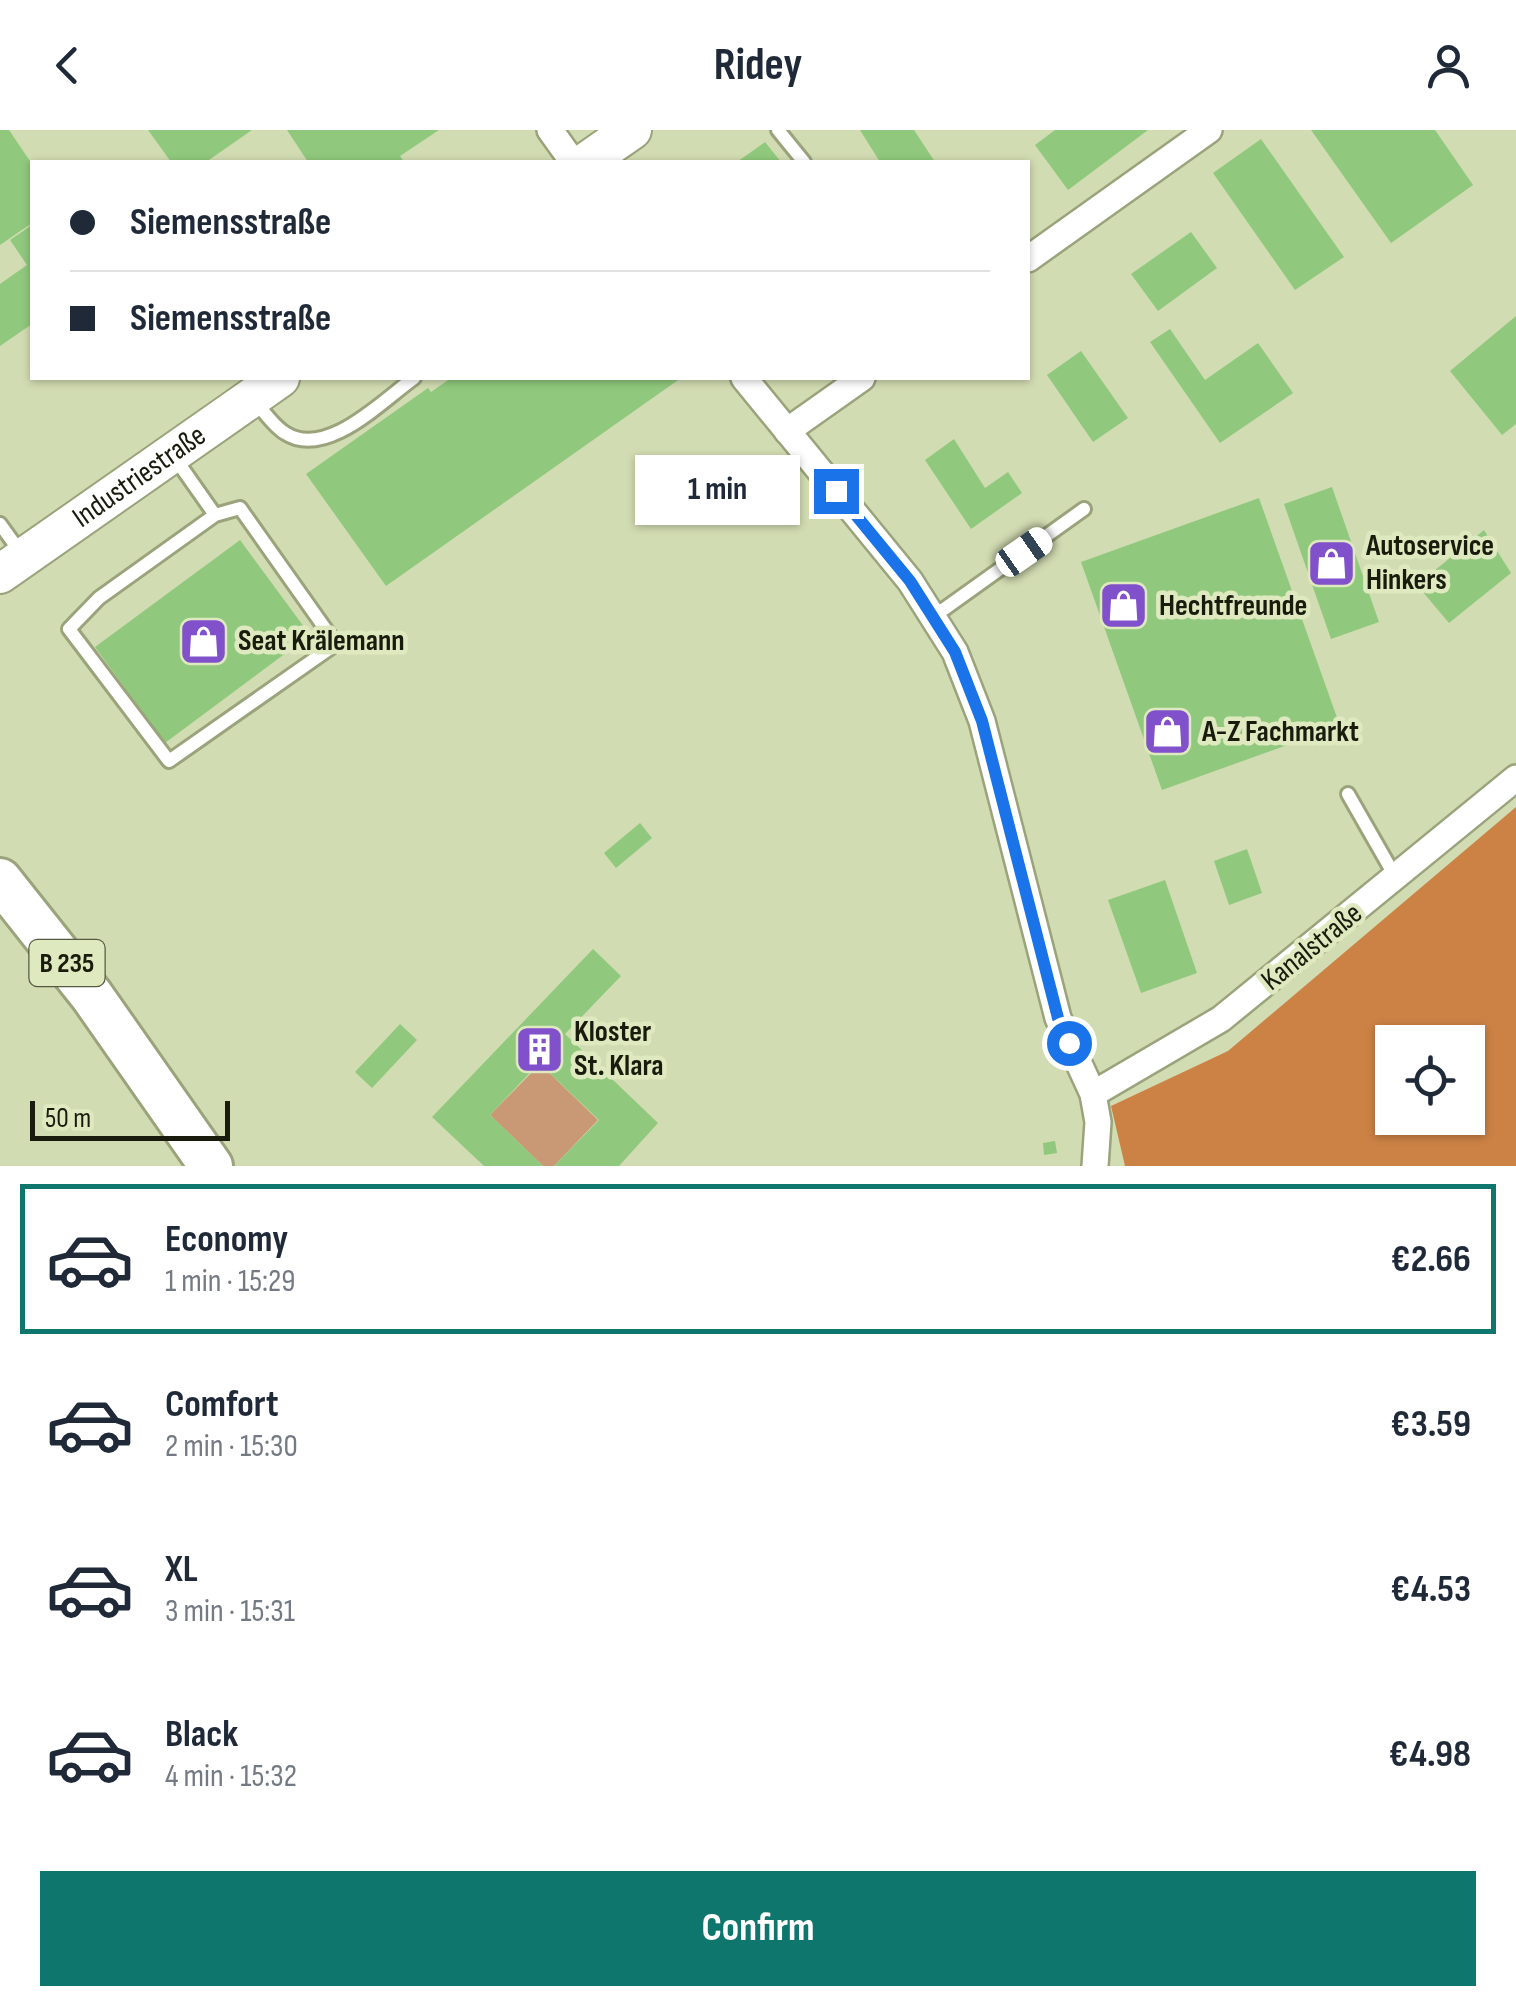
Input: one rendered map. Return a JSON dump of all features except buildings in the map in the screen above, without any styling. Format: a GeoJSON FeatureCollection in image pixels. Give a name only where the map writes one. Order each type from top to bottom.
{"type":"FeatureCollection","features":[{"type":"Feature","properties":{"kind":"main road","name":"B 235"},"geometry":{"type":"LineString","coordinates":[[0,880],[92,996],[211,1166]]}},
{"type":"Feature","properties":{"kind":"street"},"geometry":{"type":"LineString","coordinates":[[550,130],[572,160]]}},
{"type":"Feature","properties":{"kind":"street"},"geometry":{"type":"LineString","coordinates":[[589,160],[632,130]]}},
{"type":"Feature","properties":{"kind":"street"},"geometry":{"type":"LineString","coordinates":[[1030,258],[1209,130]]}},
{"type":"Feature","properties":{"kind":"street"},"geometry":{"type":"LineString","coordinates":[[746,380],[910,581],[955,652],[982,721],[1058,1018],[1093,1094],[1098,1122],[1096,1166]]}},
{"type":"Feature","properties":{"kind":"street"},"geometry":{"type":"LineString","coordinates":[[787,431],[859,380]]}},
{"type":"Feature","properties":{"kind":"street","name":"Industriestraße"},"geometry":{"type":"LineString","coordinates":[[12,566],[266,388]]}},
{"type":"Feature","properties":{"kind":"street","name":"Kanalstraße"},"geometry":{"type":"LineString","coordinates":[[1093,1094],[1222,1019],[1516,778]]}},
{"type":"Feature","properties":{"kind":"lane"},"geometry":{"type":"LineString","coordinates":[[778,130],[802,160]]}},
{"type":"Feature","properties":{"kind":"lane"},"geometry":{"type":"LineString","coordinates":[[266,388],[284,433],[305,442],[336,433],[411,380]]}},
{"type":"Feature","properties":{"kind":"lane"},"geometry":{"type":"LineString","coordinates":[[172,454],[215,515]]}},
{"type":"Feature","properties":{"kind":"lane"},"geometry":{"type":"LineString","coordinates":[[240,508],[336,644],[169,761],[70,628],[99,598],[215,515],[240,508]]}},
{"type":"Feature","properties":{"kind":"lane"},"geometry":{"type":"LineString","coordinates":[[932,616],[1084,508]]}},
{"type":"Feature","properties":{"kind":"lane"},"geometry":{"type":"LineString","coordinates":[[0,524],[12,566]]}},
{"type":"Feature","properties":{"kind":"lane"},"geometry":{"type":"LineString","coordinates":[[1348,794],[1396,878]]}},
{"type":"Feature","properties":{"kind":"shaded area"},"geometry":{"type":"Polygon","coordinates":[[[1516,807],[1516,1166],[1125,1166],[1111,1106],[1228,1051],[1516,807]]]}},
{"type":"Feature","properties":{"kind":"shaded area"},"geometry":{"type":"Polygon","coordinates":[[[540,1064],[598,1120],[554,1166],[543,1166],[490,1115],[540,1064]]]}},
{"type":"Feature","properties":{"kind":"place","name":"Autoservice Hinkers"},"geometry":{"type":"Point","coordinates":[1331,563]}},
{"type":"Feature","properties":{"kind":"place","name":"Hechtfreunde"},"geometry":{"type":"Point","coordinates":[1124,606]}},
{"type":"Feature","properties":{"kind":"place","name":"Seat Krälemann"},"geometry":{"type":"Point","coordinates":[203,641]}},
{"type":"Feature","properties":{"kind":"place","name":"A-Z Fachmarkt"},"geometry":{"type":"Point","coordinates":[1167,732]}},
{"type":"Feature","properties":{"kind":"place","name":"Kloster St. Klara"},"geometry":{"type":"Point","coordinates":[539,1049]}},
{"type":"Feature","properties":{"kind":"route"},"geometry":{"type":"LineString","coordinates":[[836,491],[910,581],[955,652],[982,721],[1058,1018],[1069,1043]]}}]}
